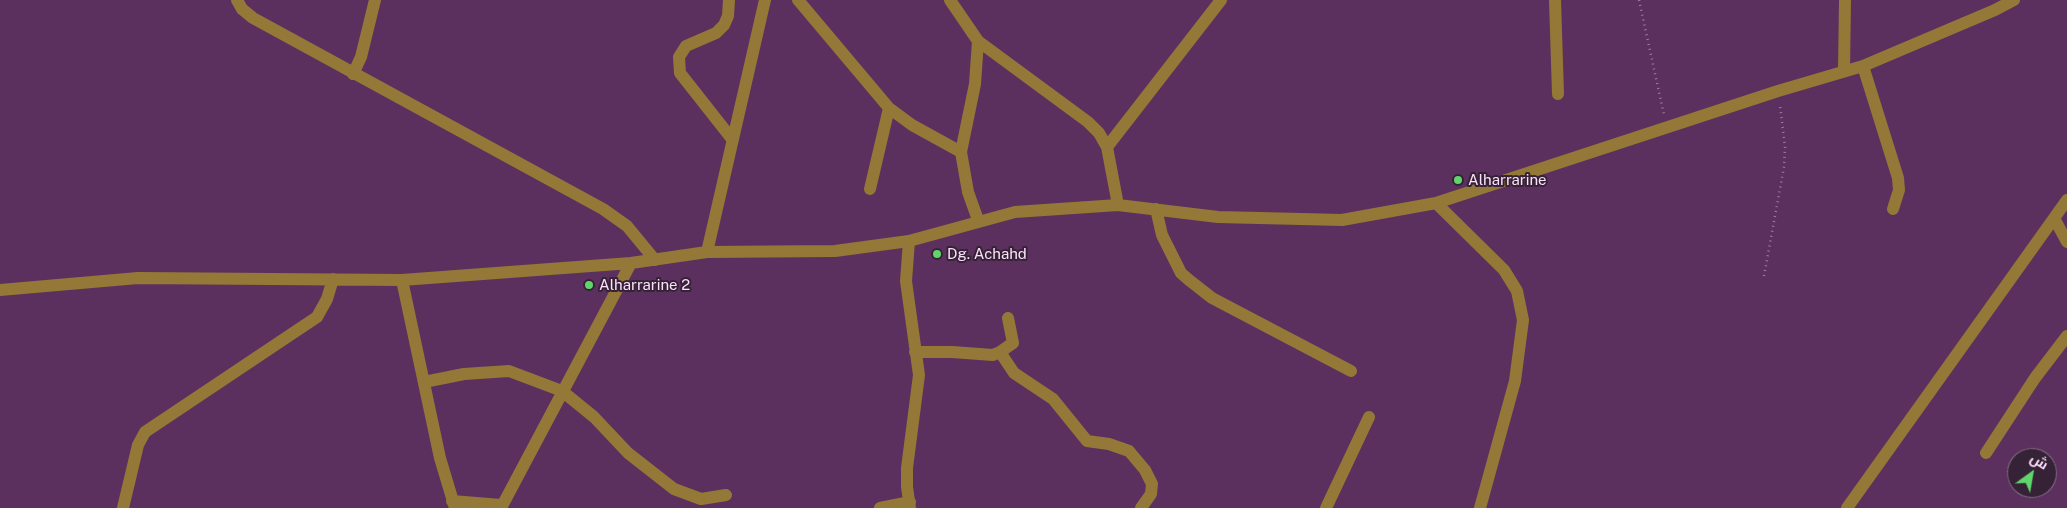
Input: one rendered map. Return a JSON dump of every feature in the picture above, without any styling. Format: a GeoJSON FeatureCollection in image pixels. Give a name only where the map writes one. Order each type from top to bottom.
{"type":"FeatureCollection","features":[{"type":"Feature","properties":{"kind":"street"},"geometry":{"type":"LineString","coordinates":[[237,0],[242,9],[253,18],[603,209],[626,226],[655,260]]}},
{"type":"Feature","properties":{"kind":"street"},"geometry":{"type":"LineString","coordinates":[[353,74],[361,58],[374,0]]}},
{"type":"Feature","properties":{"kind":"street"},"geometry":{"type":"LineString","coordinates":[[729,0],[728,16],[716,33],[686,46],[679,57],[680,73],[732,139]]}},
{"type":"Feature","properties":{"kind":"street"},"geometry":{"type":"LineString","coordinates":[[707,252],[764,0]]}},
{"type":"Feature","properties":{"kind":"street"},"geometry":{"type":"LineString","coordinates":[[798,0],[889,108],[912,125],[961,152]]}},
{"type":"Feature","properties":{"kind":"street"},"geometry":{"type":"LineString","coordinates":[[950,0],[978,41],[1088,122],[1099,133],[1107,147],[1118,205]]}},
{"type":"Feature","properties":{"kind":"street"},"geometry":{"type":"LineString","coordinates":[[1107,147],[1221,0]]}},
{"type":"Feature","properties":{"kind":"street"},"geometry":{"type":"LineString","coordinates":[[1555,0],[1558,94]]}},
{"type":"Feature","properties":{"kind":"street"},"geometry":{"type":"LineString","coordinates":[[1844,70],[1845,0]]}},
{"type":"Feature","properties":{"kind":"street"},"geometry":{"type":"LineString","coordinates":[[0,290],[138,278],[402,280],[631,263],[707,252],[835,251],[909,241],[978,220],[1015,212],[1118,205],[1218,216],[1342,220],[1436,203],[1778,91],[1844,70],[1863,66],[1969,22],[2014,0]]}},
{"type":"Feature","properties":{"kind":"street"},"geometry":{"type":"LineString","coordinates":[[978,41],[976,84],[961,152],[968,192],[978,220]]}},
{"type":"Feature","properties":{"kind":"street"},"geometry":{"type":"LineString","coordinates":[[1863,66],[1898,178],[1899,190],[1893,209]]}},
{"type":"Feature","properties":{"kind":"street"},"geometry":{"type":"LineString","coordinates":[[870,189],[889,108]]}},
{"type":"Feature","properties":{"kind":"street"},"geometry":{"type":"LineString","coordinates":[[1847,508],[2067,200]]}},
{"type":"Feature","properties":{"kind":"street"},"geometry":{"type":"LineString","coordinates":[[1436,203],[1504,270],[1517,291],[1523,320],[1515,381],[1480,508]]}},
{"type":"Feature","properties":{"kind":"street"},"geometry":{"type":"LineString","coordinates":[[1156,209],[1162,235],[1181,273],[1189,280],[1212,298],[1352,371]]}},
{"type":"Feature","properties":{"kind":"street"},"geometry":{"type":"LineString","coordinates":[[2054,218],[2067,242]]}},
{"type":"Feature","properties":{"kind":"street"},"geometry":{"type":"LineString","coordinates":[[880,508],[910,505],[907,487],[907,468],[919,375],[906,281],[909,241]]}},
{"type":"Feature","properties":{"kind":"street"},"geometry":{"type":"LineString","coordinates":[[402,280],[440,458],[454,504],[501,507],[631,263]]}},
{"type":"Feature","properties":{"kind":"street"},"geometry":{"type":"LineString","coordinates":[[122,508],[138,444],[145,432],[317,317],[327,300],[333,279]]}},
{"type":"Feature","properties":{"kind":"street"},"geometry":{"type":"LineString","coordinates":[[915,352],[993,355],[1013,343],[1008,318]]}},
{"type":"Feature","properties":{"kind":"street"},"geometry":{"type":"LineString","coordinates":[[1986,453],[2036,378],[2067,336]]}},
{"type":"Feature","properties":{"kind":"street"},"geometry":{"type":"LineString","coordinates":[[1000,352],[1014,373],[1053,399],[1087,441],[1109,444],[1129,451],[1145,470],[1152,484],[1151,494],[1141,508]]}},
{"type":"Feature","properties":{"kind":"street"},"geometry":{"type":"LineString","coordinates":[[424,382],[464,374],[509,371],[562,391],[594,418],[628,453],[674,489],[702,499],[726,495]]}},
{"type":"Feature","properties":{"kind":"street"},"geometry":{"type":"LineString","coordinates":[[1326,508],[1369,416]]}},
{"type":"Feature","properties":{"kind":"path"},"geometry":{"type":"LineString","coordinates":[[1638,0],[1666,127]]}},
{"type":"Feature","properties":{"kind":"path"},"geometry":{"type":"LineString","coordinates":[[1764,276],[1784,167],[1785,147],[1778,91]]}},
{"type":"Feature","properties":{"kind":"place","name":"Alharrarine"},"geometry":{"type":"Point","coordinates":[1458,180]}},
{"type":"Feature","properties":{"kind":"place","name":"Dg. Achahd"},"geometry":{"type":"Point","coordinates":[937,254]}},
{"type":"Feature","properties":{"kind":"place","name":"Alharrarine 2"},"geometry":{"type":"Point","coordinates":[589,285]}}]}
